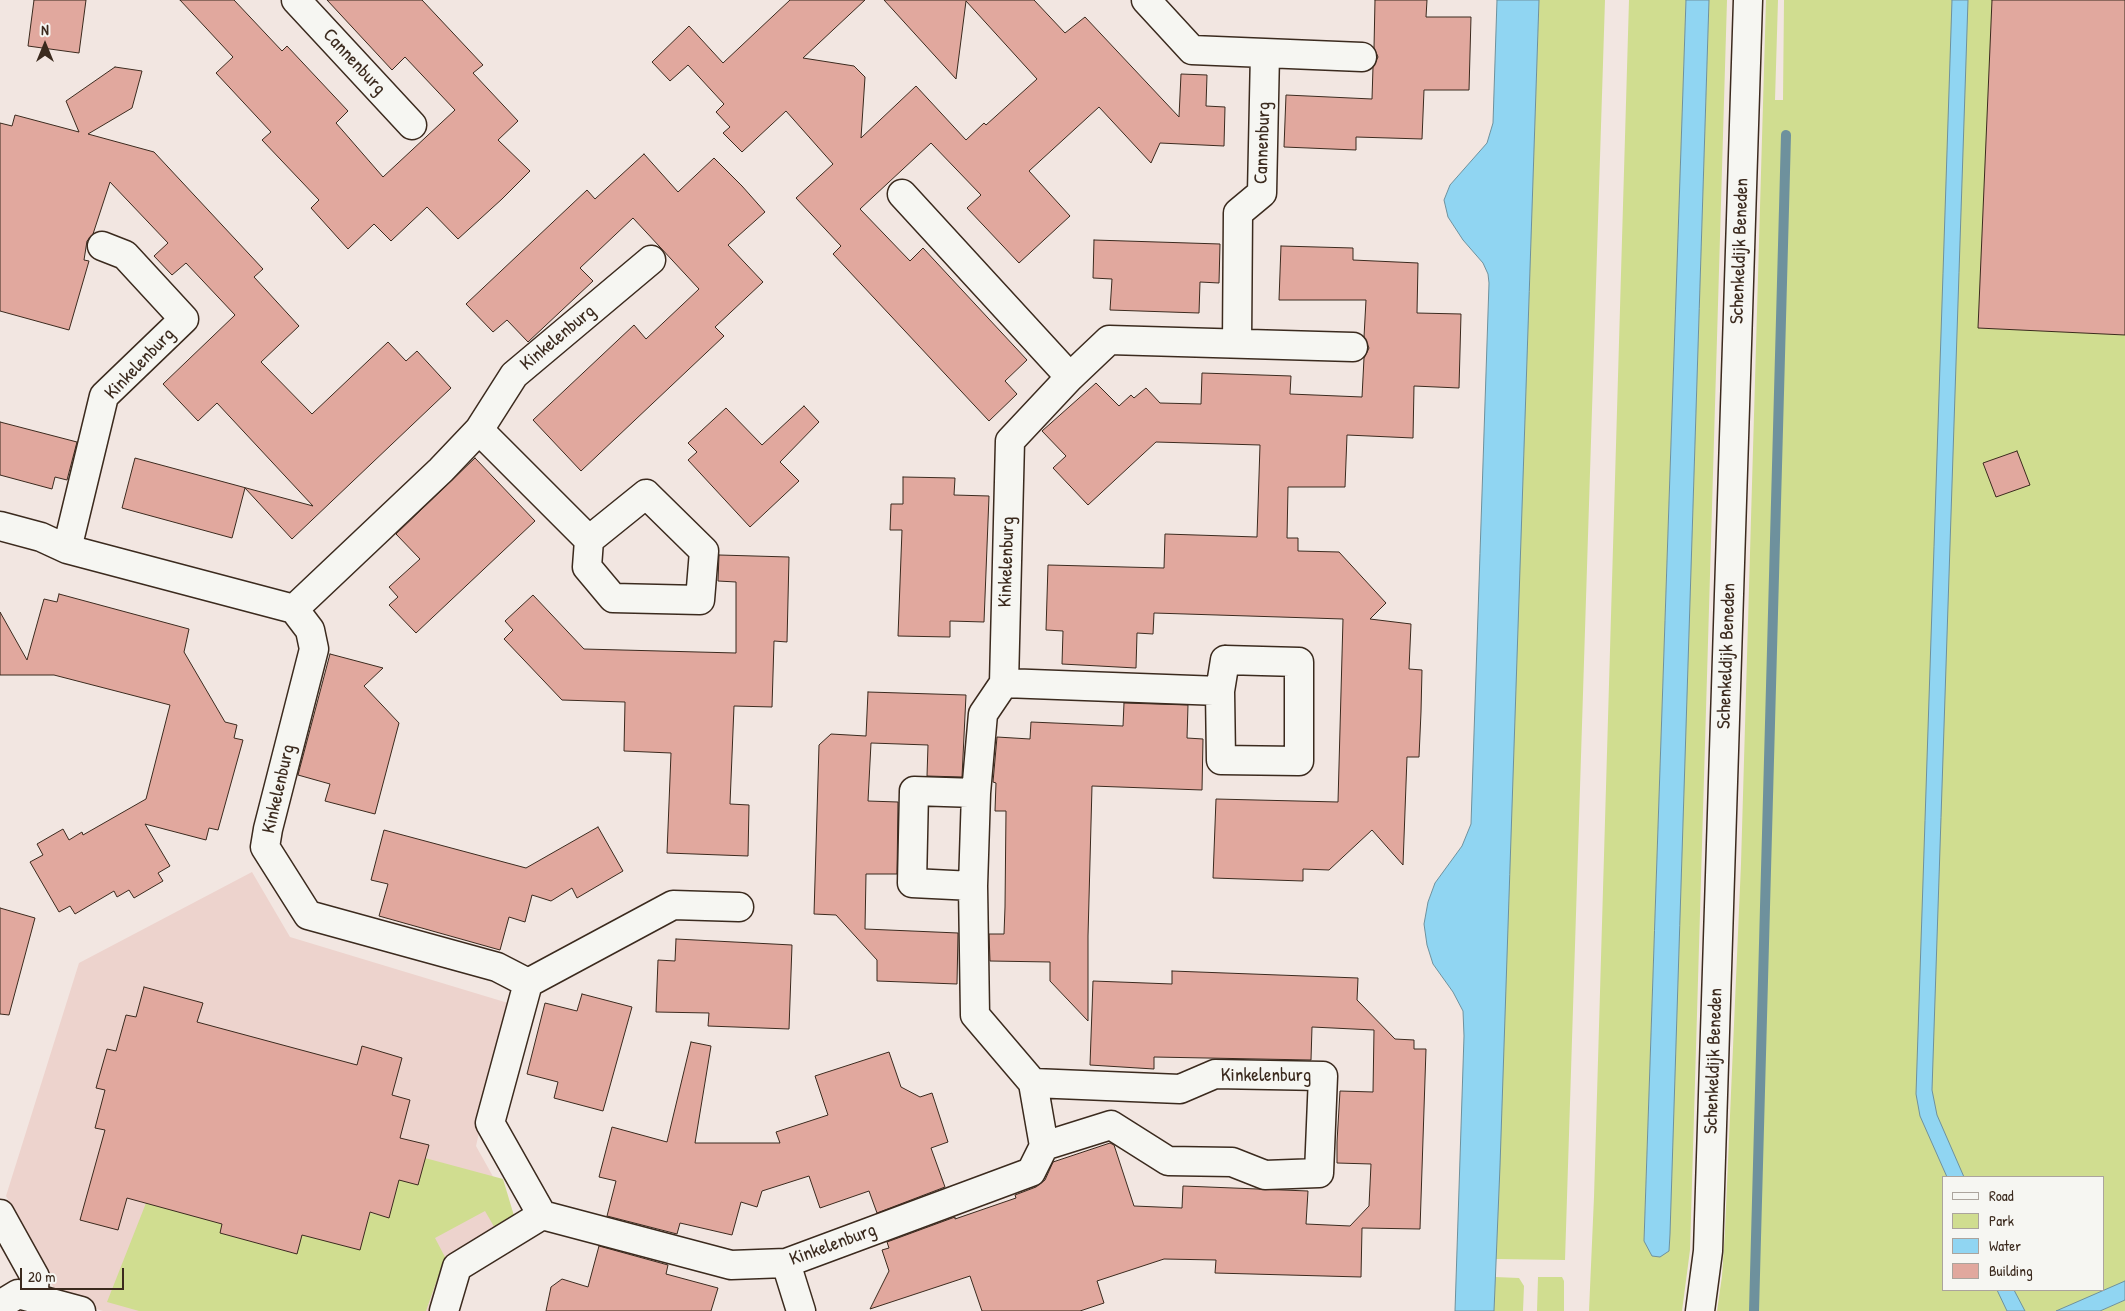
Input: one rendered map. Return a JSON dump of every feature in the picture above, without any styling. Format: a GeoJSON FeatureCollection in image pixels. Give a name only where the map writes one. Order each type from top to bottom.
{"type":"FeatureCollection","features":[{"type":"Feature","properties":{"kind":"street","name":"Cannenburg"},"geometry":{"type":"LineString","coordinates":[[296,0],[412,125]]}},
{"type":"Feature","properties":{"kind":"street"},"geometry":{"type":"LineString","coordinates":[[1146,0],[1192,50],[1362,56]]}},
{"type":"Feature","properties":{"kind":"street","name":"Schenkeldijk Beneden"},"geometry":{"type":"LineString","coordinates":[[1700,1311],[1706,1279],[1708,1241],[1748,0]]}},
{"type":"Feature","properties":{"kind":"street","name":"Cannenburg"},"geometry":{"type":"LineString","coordinates":[[1237,343],[1238,213],[1262,193],[1265,52]]}},
{"type":"Feature","properties":{"kind":"street"},"geometry":{"type":"LineString","coordinates":[[902,194],[1070,377],[1109,340],[1353,347]]}},
{"type":"Feature","properties":{"kind":"street","name":"Kinkelenburg"},"geometry":{"type":"LineString","coordinates":[[67,549],[104,396],[184,318],[125,255],[102,246]]}},
{"type":"Feature","properties":{"kind":"street","name":"Kinkelenburg"},"geometry":{"type":"LineString","coordinates":[[528,983],[497,967],[308,915],[265,847],[314,649],[310,630],[294,609],[441,470],[479,430],[514,375],[651,260]]}},
{"type":"Feature","properties":{"kind":"street","name":"Kinkelenburg"},"geometry":{"type":"LineString","coordinates":[[1004,683],[1010,442],[1070,377]]}},
{"type":"Feature","properties":{"kind":"street"},"geometry":{"type":"LineString","coordinates":[[479,430],[589,540]]}},
{"type":"Feature","properties":{"kind":"street"},"geometry":{"type":"LineString","coordinates":[[646,494],[704,551],[700,600],[613,598],[586,567],[589,540],[646,494]]}},
{"type":"Feature","properties":{"kind":"street"},"geometry":{"type":"LineString","coordinates":[[4,531],[41,537],[67,549],[294,609]]}},
{"type":"Feature","properties":{"kind":"street"},"geometry":{"type":"LineString","coordinates":[[1225,660],[1299,662],[1299,762],[1221,760],[1220,691],[1225,660]]}},
{"type":"Feature","properties":{"kind":"street"},"geometry":{"type":"LineString","coordinates":[[1044,1146],[1033,1083],[975,1015],[973,886],[976,793],[983,714],[1004,683],[1220,691]]}},
{"type":"Feature","properties":{"kind":"street"},"geometry":{"type":"LineString","coordinates":[[973,886],[912,883],[914,791],[976,793]]}},
{"type":"Feature","properties":{"kind":"street"},"geometry":{"type":"LineString","coordinates":[[444,1311],[457,1266],[542,1215],[490,1124],[528,983],[673,905],[739,907]]}},
{"type":"Feature","properties":{"kind":"street","name":"Kinkelenburg"},"geometry":{"type":"LineString","coordinates":[[542,1215],[731,1265],[786,1263],[1031,1172],[1044,1146],[1111,1125],[1168,1161],[1232,1162],[1266,1175],[1319,1173],[1323,1076],[1215,1074],[1180,1089],[1033,1083]]}},
{"type":"Feature","properties":{"kind":"street"},"geometry":{"type":"LineString","coordinates":[[0,1214],[35,1277],[33,1298]]}},
{"type":"Feature","properties":{"kind":"street"},"geometry":{"type":"LineString","coordinates":[[786,1263],[801,1311]]}},
{"type":"Feature","properties":{"kind":"street"},"geometry":{"type":"LineString","coordinates":[[0,1305],[18,1294],[81,1311]]}},
{"type":"Feature","properties":{"kind":"shaded area"},"geometry":{"type":"Polygon","coordinates":[[[252,872],[290,937],[508,1003],[476,1146],[520,1225],[433,1311],[103,1311],[59,1298],[6,1196],[79,963],[252,872]]]}},
{"type":"Feature","properties":{"kind":"green space"},"geometry":{"type":"Polygon","coordinates":[[[1539,0],[1605,0],[1565,1260],[1496,1259],[1539,0]]]}},
{"type":"Feature","properties":{"kind":"green space"},"geometry":{"type":"Polygon","coordinates":[[[1629,0],[1686,0],[1644,1241],[1669,1251],[1709,0],[1727,0],[1690,1250],[1682,1311],[1589,1311],[1594,1197],[1629,0]]]}},
{"type":"Feature","properties":{"kind":"green space"},"geometry":{"type":"Polygon","coordinates":[[[1766,0],[1778,0],[1775,100],[1783,100],[1784,0],[2125,0],[2125,1298],[2094,1311],[1717,1311],[1722,1276],[1741,864],[1766,0]]]}},
{"type":"Feature","properties":{"kind":"green space"},"geometry":{"type":"Polygon","coordinates":[[[425,1158],[503,1179],[515,1219],[496,1230],[485,1211],[435,1238],[445,1257],[426,1311],[139,1311],[107,1302],[146,1203],[222,1224],[220,1233],[296,1254],[302,1234],[359,1250],[370,1213],[389,1217],[399,1180],[425,1158]]]}},
{"type":"Feature","properties":{"kind":"green space"},"geometry":{"type":"Polygon","coordinates":[[[1495,1277],[1519,1278],[1524,1286],[1523,1311],[1494,1311],[1495,1277]]]}},
{"type":"Feature","properties":{"kind":"green space"},"geometry":{"type":"Polygon","coordinates":[[[1538,1277],[1562,1277],[1564,1281],[1564,1311],[1537,1311],[1538,1277]]]}},
{"type":"Feature","properties":{"kind":"green space"},"geometry":{"type":"Polygon","coordinates":[[[2125,1300],[2125,1311],[2100,1311],[2125,1300]]]}},
{"type":"Feature","properties":{"kind":"water"},"geometry":{"type":"Polygon","coordinates":[[[1497,0],[1539,0],[1494,1311],[1455,1311],[1464,1036],[1463,1011],[1453,992],[1433,964],[1427,945],[1424,924],[1428,902],[1435,883],[1462,846],[1471,824],[1489,283],[1488,274],[1483,263],[1463,240],[1448,217],[1444,200],[1450,185],[1487,143],[1493,123],[1497,0]]]}},
{"type":"Feature","properties":{"kind":"water"},"geometry":{"type":"Polygon","coordinates":[[[1686,0],[1709,0],[1670,1234],[1669,1251],[1660,1257],[1652,1256],[1644,1241],[1686,0]]]}},
{"type":"Feature","properties":{"kind":"water"},"geometry":{"type":"Polygon","coordinates":[[[1952,0],[1968,0],[1932,1090],[1937,1115],[1964,1176],[1947,1176],[1920,1116],[1916,1094],[1952,0]]]}},
{"type":"Feature","properties":{"kind":"water"},"geometry":{"type":"Polygon","coordinates":[[[2125,1281],[2125,1300],[2100,1311],[2056,1311],[2105,1291],[2125,1281]]]}},
{"type":"Feature","properties":{"kind":"water"},"geometry":{"type":"Polygon","coordinates":[[[1997,1291],[2015,1291],[2025,1311],[2007,1311],[1997,1291]]]}},
{"type":"Feature","properties":{"kind":"building"},"geometry":{"type":"Polygon","coordinates":[[[34,0],[86,0],[79,53],[28,46],[34,0]]]}},
{"type":"Feature","properties":{"kind":"building"},"geometry":{"type":"Polygon","coordinates":[[[180,0],[234,0],[282,51],[287,46],[348,111],[336,123],[383,177],[455,110],[405,57],[392,70],[327,0],[422,0],[483,65],[473,73],[518,121],[498,140],[530,171],[458,239],[427,207],[391,241],[374,224],[348,249],[311,208],[319,200],[262,140],[271,132],[216,73],[233,57],[180,0]]]}},
{"type":"Feature","properties":{"kind":"building"},"geometry":{"type":"Polygon","coordinates":[[[790,0],[865,0],[803,58],[854,66],[865,77],[861,138],[916,86],[966,140],[984,123],[986,125],[1037,79],[966,1],[956,79],[884,0],[1034,0],[1065,33],[1085,17],[1179,117],[1181,74],[1207,75],[1206,106],[1225,107],[1224,146],[1160,143],[1151,163],[1099,107],[1029,171],[1070,216],[1019,263],[967,208],[981,195],[931,143],[860,209],[910,261],[923,248],[1027,360],[1005,381],[1017,394],[989,421],[833,254],[841,246],[796,198],[833,164],[786,111],[742,152],[723,133],[730,127],[716,112],[724,104],[688,65],[670,81],[652,62],[689,26],[723,63],[790,0]]]}},
{"type":"Feature","properties":{"kind":"building"},"geometry":{"type":"Polygon","coordinates":[[[1375,0],[1427,0],[1426,17],[1471,17],[1469,90],[1424,90],[1422,139],[1356,137],[1356,150],[1284,147],[1286,95],[1372,99],[1373,67],[1378,57],[1374,48],[1375,0]]]}},
{"type":"Feature","properties":{"kind":"building"},"geometry":{"type":"Polygon","coordinates":[[[1992,0],[2125,0],[2125,335],[1978,328],[1992,0]]]}},
{"type":"Feature","properties":{"kind":"building"},"geometry":{"type":"Polygon","coordinates":[[[115,67],[142,71],[132,108],[88,134],[154,152],[263,269],[254,277],[299,326],[261,362],[312,414],[388,342],[406,361],[417,351],[451,388],[292,539],[245,488],[232,538],[122,508],[135,458],[313,506],[217,403],[198,421],[163,384],[235,315],[186,263],[172,275],[154,256],[168,243],[110,182],[93,234],[87,241],[84,260],[89,261],[69,330],[0,311],[0,123],[12,126],[15,115],[79,132],[66,101],[115,67]]]}},
{"type":"Feature","properties":{"kind":"building"},"geometry":{"type":"Polygon","coordinates":[[[644,154],[678,192],[714,158],[742,186],[765,212],[728,245],[763,282],[715,327],[724,336],[581,471],[533,420],[634,325],[646,339],[699,289],[633,218],[580,268],[593,281],[528,342],[507,320],[493,332],[466,304],[587,190],[595,199],[644,154]]]}},
{"type":"Feature","properties":{"kind":"building"},"geometry":{"type":"Polygon","coordinates":[[[1094,240],[1220,244],[1219,283],[1200,282],[1199,313],[1110,310],[1112,279],[1093,278],[1094,240]]]}},
{"type":"Feature","properties":{"kind":"building"},"geometry":{"type":"Polygon","coordinates":[[[1281,246],[1353,248],[1353,260],[1418,263],[1417,313],[1461,314],[1459,388],[1414,386],[1413,438],[1347,435],[1345,487],[1288,487],[1287,538],[1298,538],[1298,551],[1339,552],[1386,603],[1370,619],[1411,624],[1409,669],[1422,670],[1421,712],[1419,757],[1407,757],[1403,865],[1372,830],[1329,870],[1303,869],[1303,881],[1213,878],[1216,799],[1338,802],[1343,619],[1154,613],[1153,634],[1137,633],[1136,668],[1062,664],[1063,631],[1046,630],[1048,565],[1164,568],[1165,534],[1257,537],[1260,445],[1156,442],[1088,505],[1053,468],[1066,456],[1042,431],[1096,383],[1119,406],[1131,395],[1134,398],[1146,388],[1160,403],[1201,404],[1202,373],[1291,376],[1290,394],[1362,397],[1364,358],[1369,348],[1364,337],[1366,300],[1279,300],[1281,246]]]}},
{"type":"Feature","properties":{"kind":"building"},"geometry":{"type":"Polygon","coordinates":[[[804,406],[819,422],[780,462],[799,481],[750,527],[688,460],[697,452],[688,443],[726,408],[762,445],[804,406]]]}},
{"type":"Feature","properties":{"kind":"building"},"geometry":{"type":"Polygon","coordinates":[[[0,422],[77,442],[67,480],[55,477],[52,489],[0,475],[0,422]]]}},
{"type":"Feature","properties":{"kind":"building"},"geometry":{"type":"Polygon","coordinates":[[[2017,451],[2030,485],[1996,497],[1983,463],[2017,451]]]}},
{"type":"Feature","properties":{"kind":"building"},"geometry":{"type":"Polygon","coordinates":[[[475,458],[535,521],[416,633],[389,605],[398,597],[389,587],[420,559],[396,534],[475,458]]]}},
{"type":"Feature","properties":{"kind":"building"},"geometry":{"type":"Polygon","coordinates":[[[903,477],[955,478],[954,495],[989,496],[984,622],[950,621],[950,637],[898,636],[902,530],[890,530],[891,504],[903,504],[903,477]]]}},
{"type":"Feature","properties":{"kind":"building"},"geometry":{"type":"Polygon","coordinates":[[[719,555],[789,557],[787,642],[774,641],[772,707],[734,706],[730,804],[749,805],[748,856],[667,853],[671,753],[624,751],[625,702],[562,700],[504,639],[513,630],[505,621],[533,595],[584,649],[736,653],[736,582],[718,581],[719,555]]]}},
{"type":"Feature","properties":{"kind":"building"},"geometry":{"type":"Polygon","coordinates":[[[59,594],[189,629],[184,652],[225,722],[237,725],[234,738],[243,740],[218,830],[209,828],[206,840],[145,824],[170,866],[158,873],[163,881],[134,898],[129,890],[117,897],[114,891],[75,914],[70,906],[59,912],[30,862],[43,855],[37,844],[63,829],[69,840],[82,832],[83,835],[146,799],[170,705],[54,675],[0,675],[0,612],[27,660],[44,599],[57,602],[59,594]]]}},
{"type":"Feature","properties":{"kind":"building"},"geometry":{"type":"Polygon","coordinates":[[[330,654],[383,668],[364,686],[399,723],[375,814],[325,801],[330,784],[298,775],[330,654]]]}},
{"type":"Feature","properties":{"kind":"building"},"geometry":{"type":"Polygon","coordinates":[[[868,692],[966,695],[962,777],[927,776],[928,745],[871,743],[868,801],[898,802],[897,874],[866,874],[865,929],[958,933],[957,984],[877,981],[877,960],[836,915],[814,914],[819,745],[831,734],[866,736],[868,692]]]}},
{"type":"Feature","properties":{"kind":"building"},"geometry":{"type":"Polygon","coordinates":[[[1124,703],[1188,705],[1187,738],[1203,739],[1202,790],[1092,786],[1088,1021],[1050,981],[1050,962],[990,961],[989,934],[1004,934],[1005,907],[1006,811],[995,811],[996,783],[993,782],[997,737],[1030,739],[1031,722],[1123,726],[1124,703]]]}},
{"type":"Feature","properties":{"kind":"building"},"geometry":{"type":"Polygon","coordinates":[[[598,827],[623,871],[577,898],[572,888],[551,901],[532,895],[525,922],[509,917],[500,950],[379,916],[388,884],[371,880],[384,830],[526,868],[598,827]]]}},
{"type":"Feature","properties":{"kind":"building"},"geometry":{"type":"Polygon","coordinates":[[[0,908],[35,918],[9,1015],[0,1014],[0,908]]]}},
{"type":"Feature","properties":{"kind":"building"},"geometry":{"type":"Polygon","coordinates":[[[676,939],[792,945],[789,1029],[708,1026],[709,1013],[656,1012],[658,960],[675,961],[676,939]]]}},
{"type":"Feature","properties":{"kind":"building"},"geometry":{"type":"Polygon","coordinates":[[[1172,971],[1358,978],[1357,1000],[1395,1039],[1414,1040],[1414,1049],[1426,1049],[1420,1229],[1362,1228],[1361,1277],[1215,1273],[1216,1260],[1164,1259],[1097,1281],[1104,1303],[1080,1311],[982,1311],[970,1276],[870,1309],[889,1271],[882,1250],[889,1248],[887,1242],[955,1217],[955,1219],[1016,1198],[1015,1195],[1036,1187],[1045,1180],[1053,1162],[1110,1143],[1114,1145],[1134,1206],[1182,1208],[1183,1186],[1308,1191],[1306,1224],[1350,1226],[1369,1206],[1371,1164],[1337,1163],[1337,1142],[1340,1091],[1373,1092],[1374,1030],[1312,1027],[1311,1060],[1154,1057],[1154,1069],[1090,1065],[1093,981],[1172,984],[1172,971]]]}},
{"type":"Feature","properties":{"kind":"building"},"geometry":{"type":"Polygon","coordinates":[[[144,987],[203,1003],[197,1022],[357,1065],[362,1046],[402,1058],[392,1095],[410,1100],[400,1138],[429,1145],[418,1185],[399,1180],[389,1218],[370,1212],[360,1250],[302,1235],[297,1254],[220,1233],[222,1224],[127,1198],[118,1230],[80,1220],[105,1130],[95,1128],[105,1090],[96,1088],[107,1049],[116,1051],[126,1015],[136,1017],[144,987]]]}},
{"type":"Feature","properties":{"kind":"building"},"geometry":{"type":"Polygon","coordinates":[[[582,994],[632,1007],[603,1111],[554,1098],[558,1082],[527,1074],[545,1003],[577,1011],[582,994]]]}},
{"type":"Feature","properties":{"kind":"building"},"geometry":{"type":"Polygon","coordinates":[[[691,1042],[711,1046],[695,1143],[780,1143],[776,1132],[828,1115],[815,1076],[889,1052],[901,1087],[920,1097],[932,1093],[948,1142],[931,1148],[945,1187],[877,1213],[869,1191],[820,1208],[809,1176],[762,1191],[757,1207],[741,1202],[732,1235],[680,1223],[677,1234],[607,1216],[616,1181],[599,1177],[612,1127],[667,1142],[691,1042]]]}},
{"type":"Feature","properties":{"kind":"building"},"geometry":{"type":"Polygon","coordinates":[[[599,1246],[668,1265],[666,1274],[718,1288],[711,1311],[546,1311],[551,1287],[562,1279],[588,1287],[599,1246]]]}},
{"type":"Feature","properties":{"kind":"waterway"},"geometry":{"type":"LineString","coordinates":[[1754,1311],[1786,135]]}}]}
